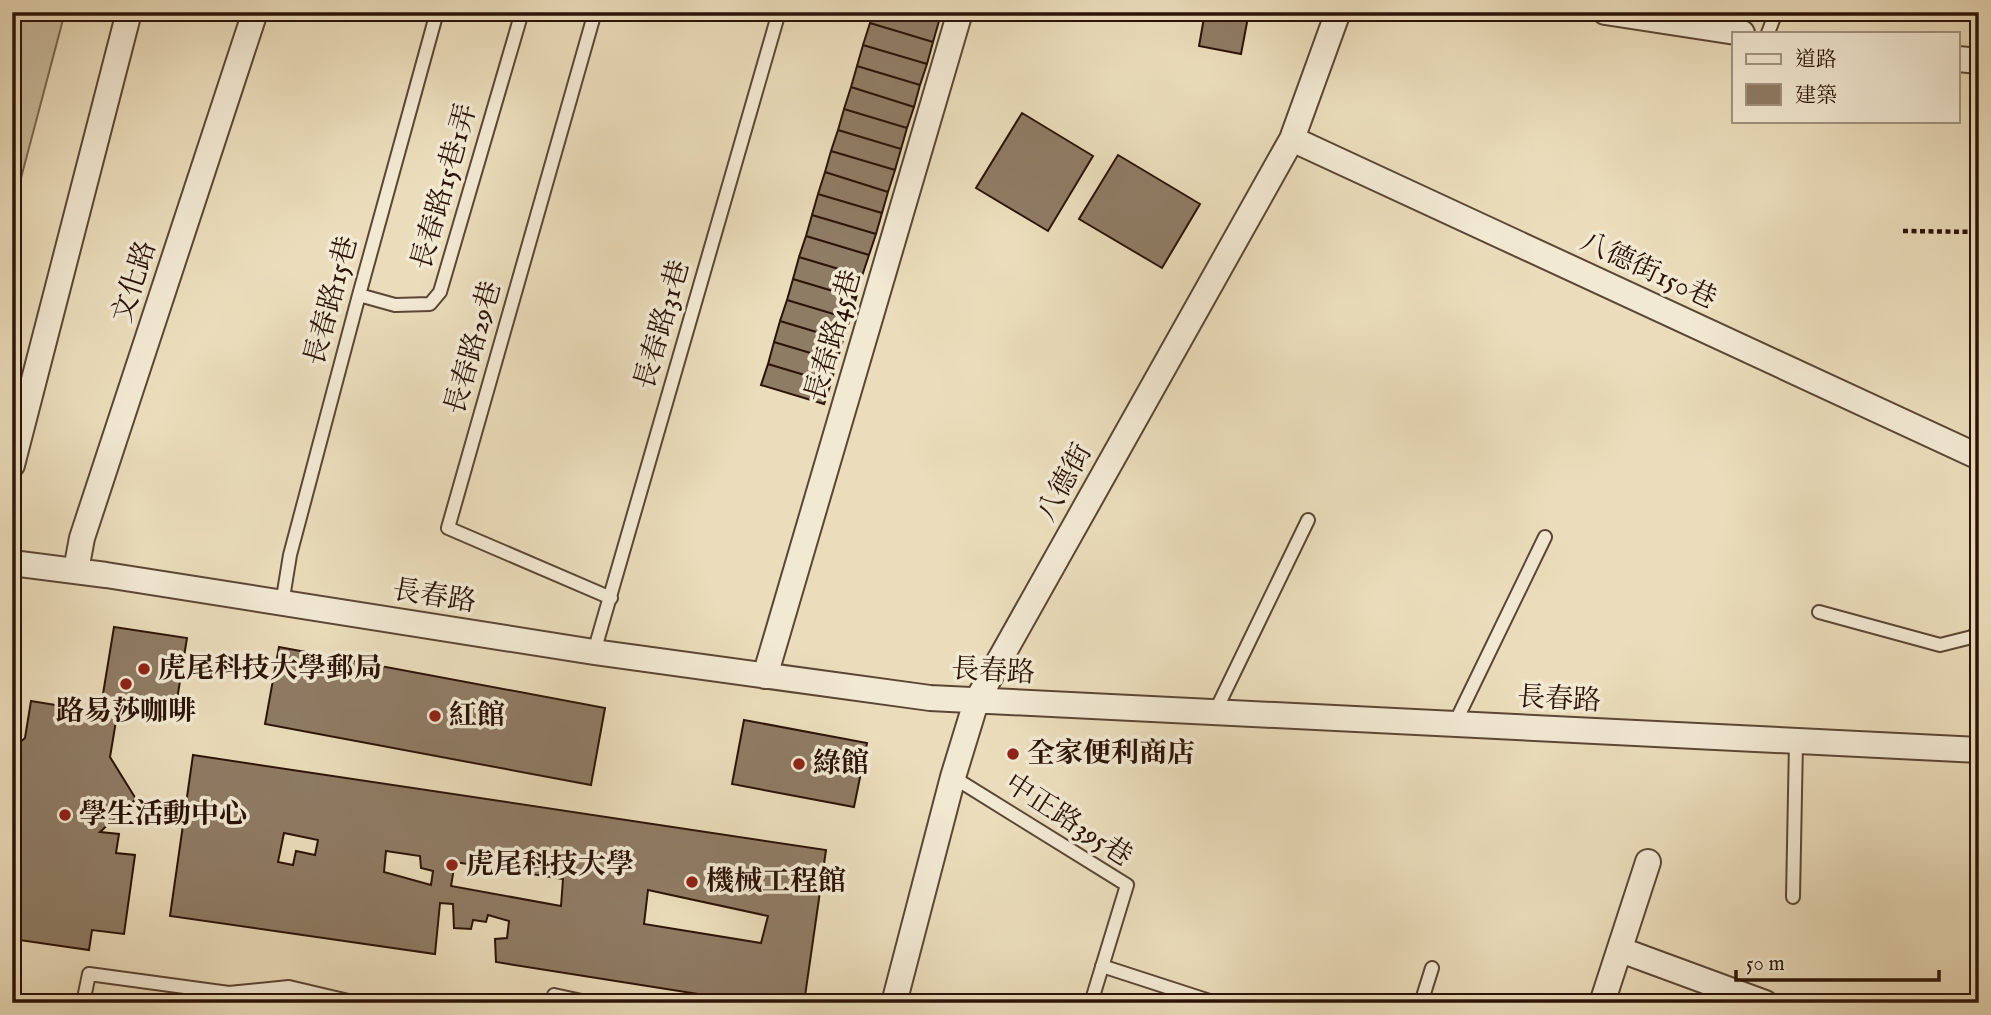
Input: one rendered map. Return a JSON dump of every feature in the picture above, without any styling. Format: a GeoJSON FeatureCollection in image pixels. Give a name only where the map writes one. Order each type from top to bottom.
{"type":"FeatureCollection","features":[{"type":"Feature","properties":{"kind":"street"},"geometry":{"type":"LineString","coordinates":[[12,465],[128,12]]}},
{"type":"Feature","properties":{"kind":"street","name":"文化路"},"geometry":{"type":"LineString","coordinates":[[76,570],[82,538],[255,12]]}},
{"type":"Feature","properties":{"kind":"street","name":"長春路45巷"},"geometry":{"type":"LineString","coordinates":[[765,676],[961,12]]}},
{"type":"Feature","properties":{"kind":"street","name":"八德街"},"geometry":{"type":"LineString","coordinates":[[894,1003],[953,777],[976,702],[1292,139],[1338,12]]}},
{"type":"Feature","properties":{"kind":"street"},"geometry":{"type":"LineString","coordinates":[[1605,12],[1735,32]]}},
{"type":"Feature","properties":{"kind":"street","name":"八德街150巷"},"geometry":{"type":"LineString","coordinates":[[1292,139],[1979,457]]}},
{"type":"Feature","properties":{"kind":"street","name":"長春路"},"geometry":{"type":"LineString","coordinates":[[12,563],[76,570],[594,652],[976,702],[1979,750]]}},
{"type":"Feature","properties":{"kind":"street"},"geometry":{"type":"LineString","coordinates":[[1602,1003],[1648,862]]}},
{"type":"Feature","properties":{"kind":"street"},"geometry":{"type":"LineString","coordinates":[[1621,950],[1765,1003]]}},
{"type":"Feature","properties":{"kind":"lane","name":"長春路15巷"},"geometry":{"type":"LineString","coordinates":[[282,604],[290,555],[437,12]]}},
{"type":"Feature","properties":{"kind":"lane","name":"長春路15巷1弄"},"geometry":{"type":"LineString","coordinates":[[359,295],[395,305],[430,304],[440,292],[522,12]]}},
{"type":"Feature","properties":{"kind":"lane","name":"長春路29巷"},"geometry":{"type":"LineString","coordinates":[[595,12],[448,528],[611,598]]}},
{"type":"Feature","properties":{"kind":"lane","name":"長春路31巷"},"geometry":{"type":"LineString","coordinates":[[594,652],[779,12]]}},
{"type":"Feature","properties":{"kind":"lane"},"geometry":{"type":"LineString","coordinates":[[1768,32],[1776,12]]}},
{"type":"Feature","properties":{"kind":"lane"},"geometry":{"type":"LineString","coordinates":[[1214,713],[1308,520]]}},
{"type":"Feature","properties":{"kind":"lane"},"geometry":{"type":"LineString","coordinates":[[1454,725],[1545,537]]}},
{"type":"Feature","properties":{"kind":"lane"},"geometry":{"type":"LineString","coordinates":[[1819,612],[1940,645],[1972,638],[1979,629]]}},
{"type":"Feature","properties":{"kind":"lane"},"geometry":{"type":"LineString","coordinates":[[1793,897],[1796,742]]}},
{"type":"Feature","properties":{"kind":"lane","name":"中正路395巷"},"geometry":{"type":"LineString","coordinates":[[953,777],[1127,885],[1091,1003]]}},
{"type":"Feature","properties":{"kind":"lane"},"geometry":{"type":"LineString","coordinates":[[1102,966],[1216,1003]]}},
{"type":"Feature","properties":{"kind":"lane"},"geometry":{"type":"LineString","coordinates":[[1422,1003],[1432,968]]}},
{"type":"Feature","properties":{"kind":"lane"},"geometry":{"type":"LineString","coordinates":[[83,1003],[89,974],[229,993],[289,987],[357,1003]]}},
{"type":"Feature","properties":{"kind":"lane"},"geometry":{"type":"LineString","coordinates":[[286,1003],[289,987]]}},
{"type":"Feature","properties":{"kind":"lane"},"geometry":{"type":"LineString","coordinates":[[552,1003],[555,995],[591,1003]]}},
{"type":"Feature","properties":{"kind":"path"},"geometry":{"type":"LineString","coordinates":[[1903,231],[1979,232]]}},
{"type":"Feature","properties":{"kind":"shaded area"},"geometry":{"type":"Polygon","coordinates":[[[12,12],[65,12],[12,212],[12,12]]]}},
{"type":"Feature","properties":{"kind":"building"},"geometry":{"type":"Polygon","coordinates":[[[873,12],[911,12],[939,21],[933,42],[870,23],[873,12]]]}},
{"type":"Feature","properties":{"kind":"building"},"geometry":{"type":"Polygon","coordinates":[[[911,12],[942,12],[939,21],[911,12]]]}},
{"type":"Feature","properties":{"kind":"building"},"geometry":{"type":"Polygon","coordinates":[[[1205,12],[1249,12],[1241,54],[1199,46],[1205,12]]]}},
{"type":"Feature","properties":{"kind":"building"},"geometry":{"type":"Polygon","coordinates":[[[870,23],[933,42],[927,64],[863,45],[870,23]]]}},
{"type":"Feature","properties":{"kind":"building"},"geometry":{"type":"Polygon","coordinates":[[[863,45],[927,64],[920,85],[857,66],[863,45]]]}},
{"type":"Feature","properties":{"kind":"building"},"geometry":{"type":"Polygon","coordinates":[[[857,66],[920,85],[914,107],[851,87],[857,66]]]}},
{"type":"Feature","properties":{"kind":"building"},"geometry":{"type":"Polygon","coordinates":[[[851,87],[914,107],[907,128],[844,109],[851,87]]]}},
{"type":"Feature","properties":{"kind":"building"},"geometry":{"type":"Polygon","coordinates":[[[844,109],[907,128],[901,149],[838,130],[844,109]]]}},
{"type":"Feature","properties":{"kind":"building"},"geometry":{"type":"Polygon","coordinates":[[[1022,113],[1093,156],[1048,231],[976,188],[1022,113]]]}},
{"type":"Feature","properties":{"kind":"building"},"geometry":{"type":"Polygon","coordinates":[[[838,130],[901,149],[895,170],[831,151],[838,130]]]}},
{"type":"Feature","properties":{"kind":"building"},"geometry":{"type":"Polygon","coordinates":[[[831,151],[895,170],[888,192],[825,172],[831,151]]]}},
{"type":"Feature","properties":{"kind":"building"},"geometry":{"type":"Polygon","coordinates":[[[1118,155],[1200,204],[1162,268],[1079,219],[1118,155]]]}},
{"type":"Feature","properties":{"kind":"building"},"geometry":{"type":"Polygon","coordinates":[[[825,172],[888,192],[882,213],[818,194],[825,172]]]}},
{"type":"Feature","properties":{"kind":"building"},"geometry":{"type":"Polygon","coordinates":[[[818,194],[882,213],[876,234],[812,215],[818,194]]]}},
{"type":"Feature","properties":{"kind":"building"},"geometry":{"type":"Polygon","coordinates":[[[812,215],[876,234],[869,255],[806,236],[812,215]]]}},
{"type":"Feature","properties":{"kind":"building"},"geometry":{"type":"Polygon","coordinates":[[[806,236],[869,255],[862,276],[799,257],[806,236]]]}},
{"type":"Feature","properties":{"kind":"building"},"geometry":{"type":"Polygon","coordinates":[[[799,257],[862,276],[856,298],[793,279],[799,257]]]}},
{"type":"Feature","properties":{"kind":"building"},"geometry":{"type":"Polygon","coordinates":[[[793,279],[856,298],[850,319],[787,300],[793,279]]]}},
{"type":"Feature","properties":{"kind":"building"},"geometry":{"type":"Polygon","coordinates":[[[787,300],[850,319],[843,340],[780,321],[787,300]]]}},
{"type":"Feature","properties":{"kind":"building"},"geometry":{"type":"Polygon","coordinates":[[[780,321],[843,340],[837,361],[774,342],[780,321]]]}},
{"type":"Feature","properties":{"kind":"building"},"geometry":{"type":"Polygon","coordinates":[[[774,342],[837,361],[831,383],[768,364],[774,342]]]}},
{"type":"Feature","properties":{"kind":"building"},"geometry":{"type":"Polygon","coordinates":[[[768,364],[831,383],[824,404],[761,385],[768,364]]]}},
{"type":"Feature","properties":{"kind":"building","name":"虎尾科技大學郵局"},"geometry":{"type":"Polygon","coordinates":[[[114,627],[187,638],[175,712],[102,700],[114,627]]]}},
{"type":"Feature","properties":{"kind":"building","name":"紅館"},"geometry":{"type":"Polygon","coordinates":[[[279,647],[605,708],[591,785],[265,724],[279,647]]]}},
{"type":"Feature","properties":{"kind":"building","name":"學生活動中心"},"geometry":{"type":"Polygon","coordinates":[[[31,701],[117,715],[110,757],[136,799],[100,832],[119,834],[116,853],[135,855],[124,934],[92,930],[89,950],[12,939],[12,749],[25,738],[31,701]]]}},
{"type":"Feature","properties":{"kind":"building","name":"綠館"},"geometry":{"type":"Polygon","coordinates":[[[744,720],[867,743],[854,807],[732,784],[744,720]]]}},
{"type":"Feature","properties":{"kind":"building","name":"機械工程館"},"geometry":{"type":"Polygon","coordinates":[[[193,755],[826,850],[804,1003],[755,1003],[496,962],[495,939],[507,938],[509,921],[488,915],[486,922],[473,920],[471,929],[454,928],[453,904],[440,903],[435,954],[170,916],[193,755]],[[284,833],[278,862],[293,865],[296,851],[315,855],[318,840],[284,833]],[[386,851],[384,872],[431,885],[433,871],[421,868],[420,856],[386,851]],[[455,862],[451,886],[561,906],[563,879],[455,862]],[[648,890],[644,924],[761,943],[768,916],[648,890]]]}},
{"type":"Feature","properties":{"kind":"place","name":"虎尾科技大學郵局"},"geometry":{"type":"Point","coordinates":[144,669]}},
{"type":"Feature","properties":{"kind":"place","name":"路易莎咖啡"},"geometry":{"type":"Point","coordinates":[126,684]}},
{"type":"Feature","properties":{"kind":"place","name":"紅館"},"geometry":{"type":"Point","coordinates":[435,716]}},
{"type":"Feature","properties":{"kind":"place","name":"全家便利商店"},"geometry":{"type":"Point","coordinates":[1013,754]}},
{"type":"Feature","properties":{"kind":"place","name":"綠館"},"geometry":{"type":"Point","coordinates":[799,764]}},
{"type":"Feature","properties":{"kind":"place","name":"學生活動中心"},"geometry":{"type":"Point","coordinates":[65,815]}},
{"type":"Feature","properties":{"kind":"place","name":"虎尾科技大學"},"geometry":{"type":"Point","coordinates":[452,865]}},
{"type":"Feature","properties":{"kind":"place","name":"機械工程館"},"geometry":{"type":"Point","coordinates":[692,882]}}]}
